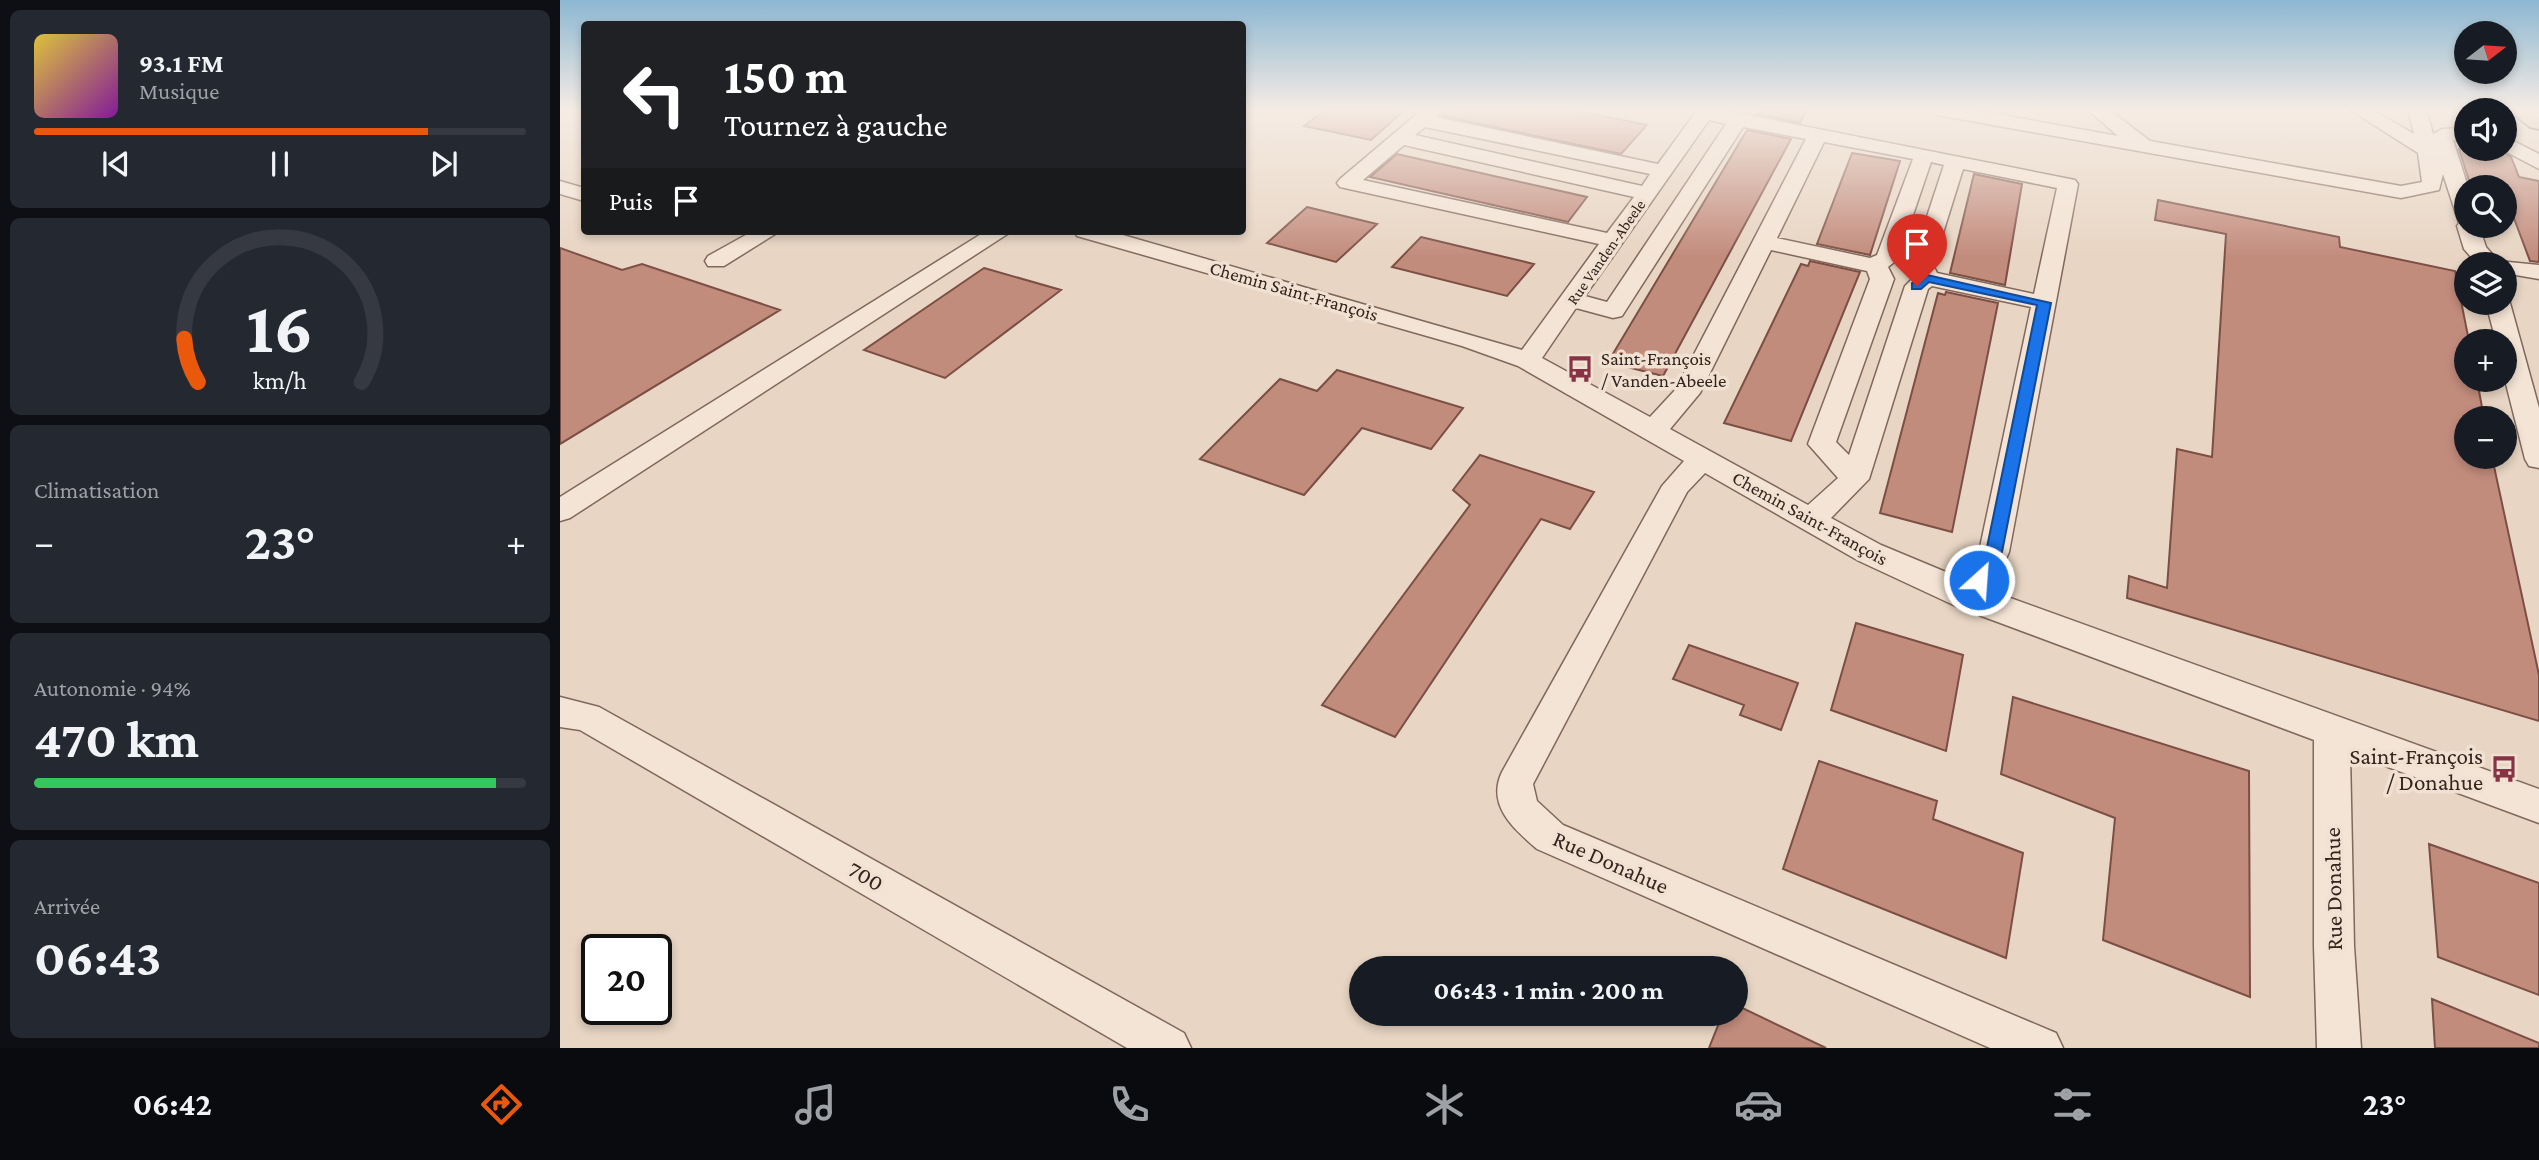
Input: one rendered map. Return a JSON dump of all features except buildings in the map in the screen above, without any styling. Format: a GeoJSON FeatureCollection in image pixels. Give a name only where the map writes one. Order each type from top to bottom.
{"type":"FeatureCollection","features":[{"type":"Feature","properties":{"kind":"street"},"geometry":{"type":"LineString","coordinates":[[1377,158],[1347,183],[1610,247],[1644,263]]}},
{"type":"Feature","properties":{"kind":"street"},"geometry":{"type":"LineString","coordinates":[[1485,158],[1583,180],[1641,202],[1672,219]]}},
{"type":"Feature","properties":{"kind":"street"},"geometry":{"type":"LineString","coordinates":[[1498,161],[1501,158]]}},
{"type":"Feature","properties":{"kind":"street"},"geometry":{"type":"LineString","coordinates":[[1599,158],[1664,171]]}},
{"type":"Feature","properties":{"kind":"street","name":"Rue Vanden-Abeele"},"geometry":{"type":"LineString","coordinates":[[1527,360],[1673,158]]}},
{"type":"Feature","properties":{"kind":"street"},"geometry":{"type":"LineString","coordinates":[[1572,300],[1613,311],[1713,158]]}},
{"type":"Feature","properties":{"kind":"street"},"geometry":{"type":"LineString","coordinates":[[1654,430],[1687,393],[1806,158]]}},
{"type":"Feature","properties":{"kind":"street"},"geometry":{"type":"LineString","coordinates":[[1764,242],[1875,266],[1887,259],[1923,158]]}},
{"type":"Feature","properties":{"kind":"street"},"geometry":{"type":"LineString","coordinates":[[1939,158],[2068,184],[1994,552],[1971,598]]}},
{"type":"Feature","properties":{"kind":"street"},"geometry":{"type":"LineString","coordinates":[[2200,158],[2401,192],[2432,186],[2433,171],[2429,158]]}},
{"type":"Feature","properties":{"kind":"street"},"geometry":{"type":"LineString","coordinates":[[2449,158],[2454,176]]}},
{"type":"Feature","properties":{"kind":"street"},"geometry":{"type":"LineString","coordinates":[[1583,180],[1604,159]]}},
{"type":"Feature","properties":{"kind":"street"},"geometry":{"type":"LineString","coordinates":[[1927,278],[1922,265],[1955,161]]}},
{"type":"Feature","properties":{"kind":"street"},"geometry":{"type":"LineString","coordinates":[[560,187],[581,194]]}},
{"type":"Feature","properties":{"kind":"street"},"geometry":{"type":"LineString","coordinates":[[716,261],[762,235]]}},
{"type":"Feature","properties":{"kind":"street"},"geometry":{"type":"LineString","coordinates":[[560,511],[995,235]]}},
{"type":"Feature","properties":{"kind":"street","name":"Chemin Saint-François"},"geometry":{"type":"LineString","coordinates":[[1099,235],[1471,341],[1527,360],[1870,553],[1971,598],[2539,806]]}},
{"type":"Feature","properties":{"kind":"street"},"geometry":{"type":"LineString","coordinates":[[1855,479],[1822,443],[1882,279],[1875,266]]}},
{"type":"Feature","properties":{"kind":"street"},"geometry":{"type":"LineString","coordinates":[[2517,268],[2539,272]]}},
{"type":"Feature","properties":{"kind":"street"},"geometry":{"type":"LineString","coordinates":[[1927,278],[2044,303]]}},
{"type":"Feature","properties":{"kind":"street"},"geometry":{"type":"LineString","coordinates":[[1810,520],[1855,479],[1917,286],[1927,278]]}},
{"type":"Feature","properties":{"kind":"street"},"geometry":{"type":"LineString","coordinates":[[2501,315],[2539,459]]}},
{"type":"Feature","properties":{"kind":"street","name":"Rue Donahue"},"geometry":{"type":"LineString","coordinates":[[1703,458],[1676,486],[1515,783],[1520,810],[1550,837],[2041,1048]]}},
{"type":"Feature","properties":{"kind":"street","name":"700"},"geometry":{"type":"LineString","coordinates":[[560,712],[587,717],[1168,1048]]}},
{"type":"Feature","properties":{"kind":"street","name":"Rue Donahue"},"geometry":{"type":"LineString","coordinates":[[2332,730],[2334,946],[2339,1048]]}},
{"type":"Feature","properties":{"kind":"place","name":"Saint-François / Vanden-Abeele"},"geometry":{"type":"Point","coordinates":[1580,369]}},
{"type":"Feature","properties":{"kind":"place","name":"Saint-François / Donahue"},"geometry":{"type":"Point","coordinates":[2504,769]}},
{"type":"Feature","properties":{"kind":"route"},"geometry":{"type":"LineString","coordinates":[[1917,286],[1927,278],[2044,303],[1994,552],[1991,564],[1979,580]]}}]}
